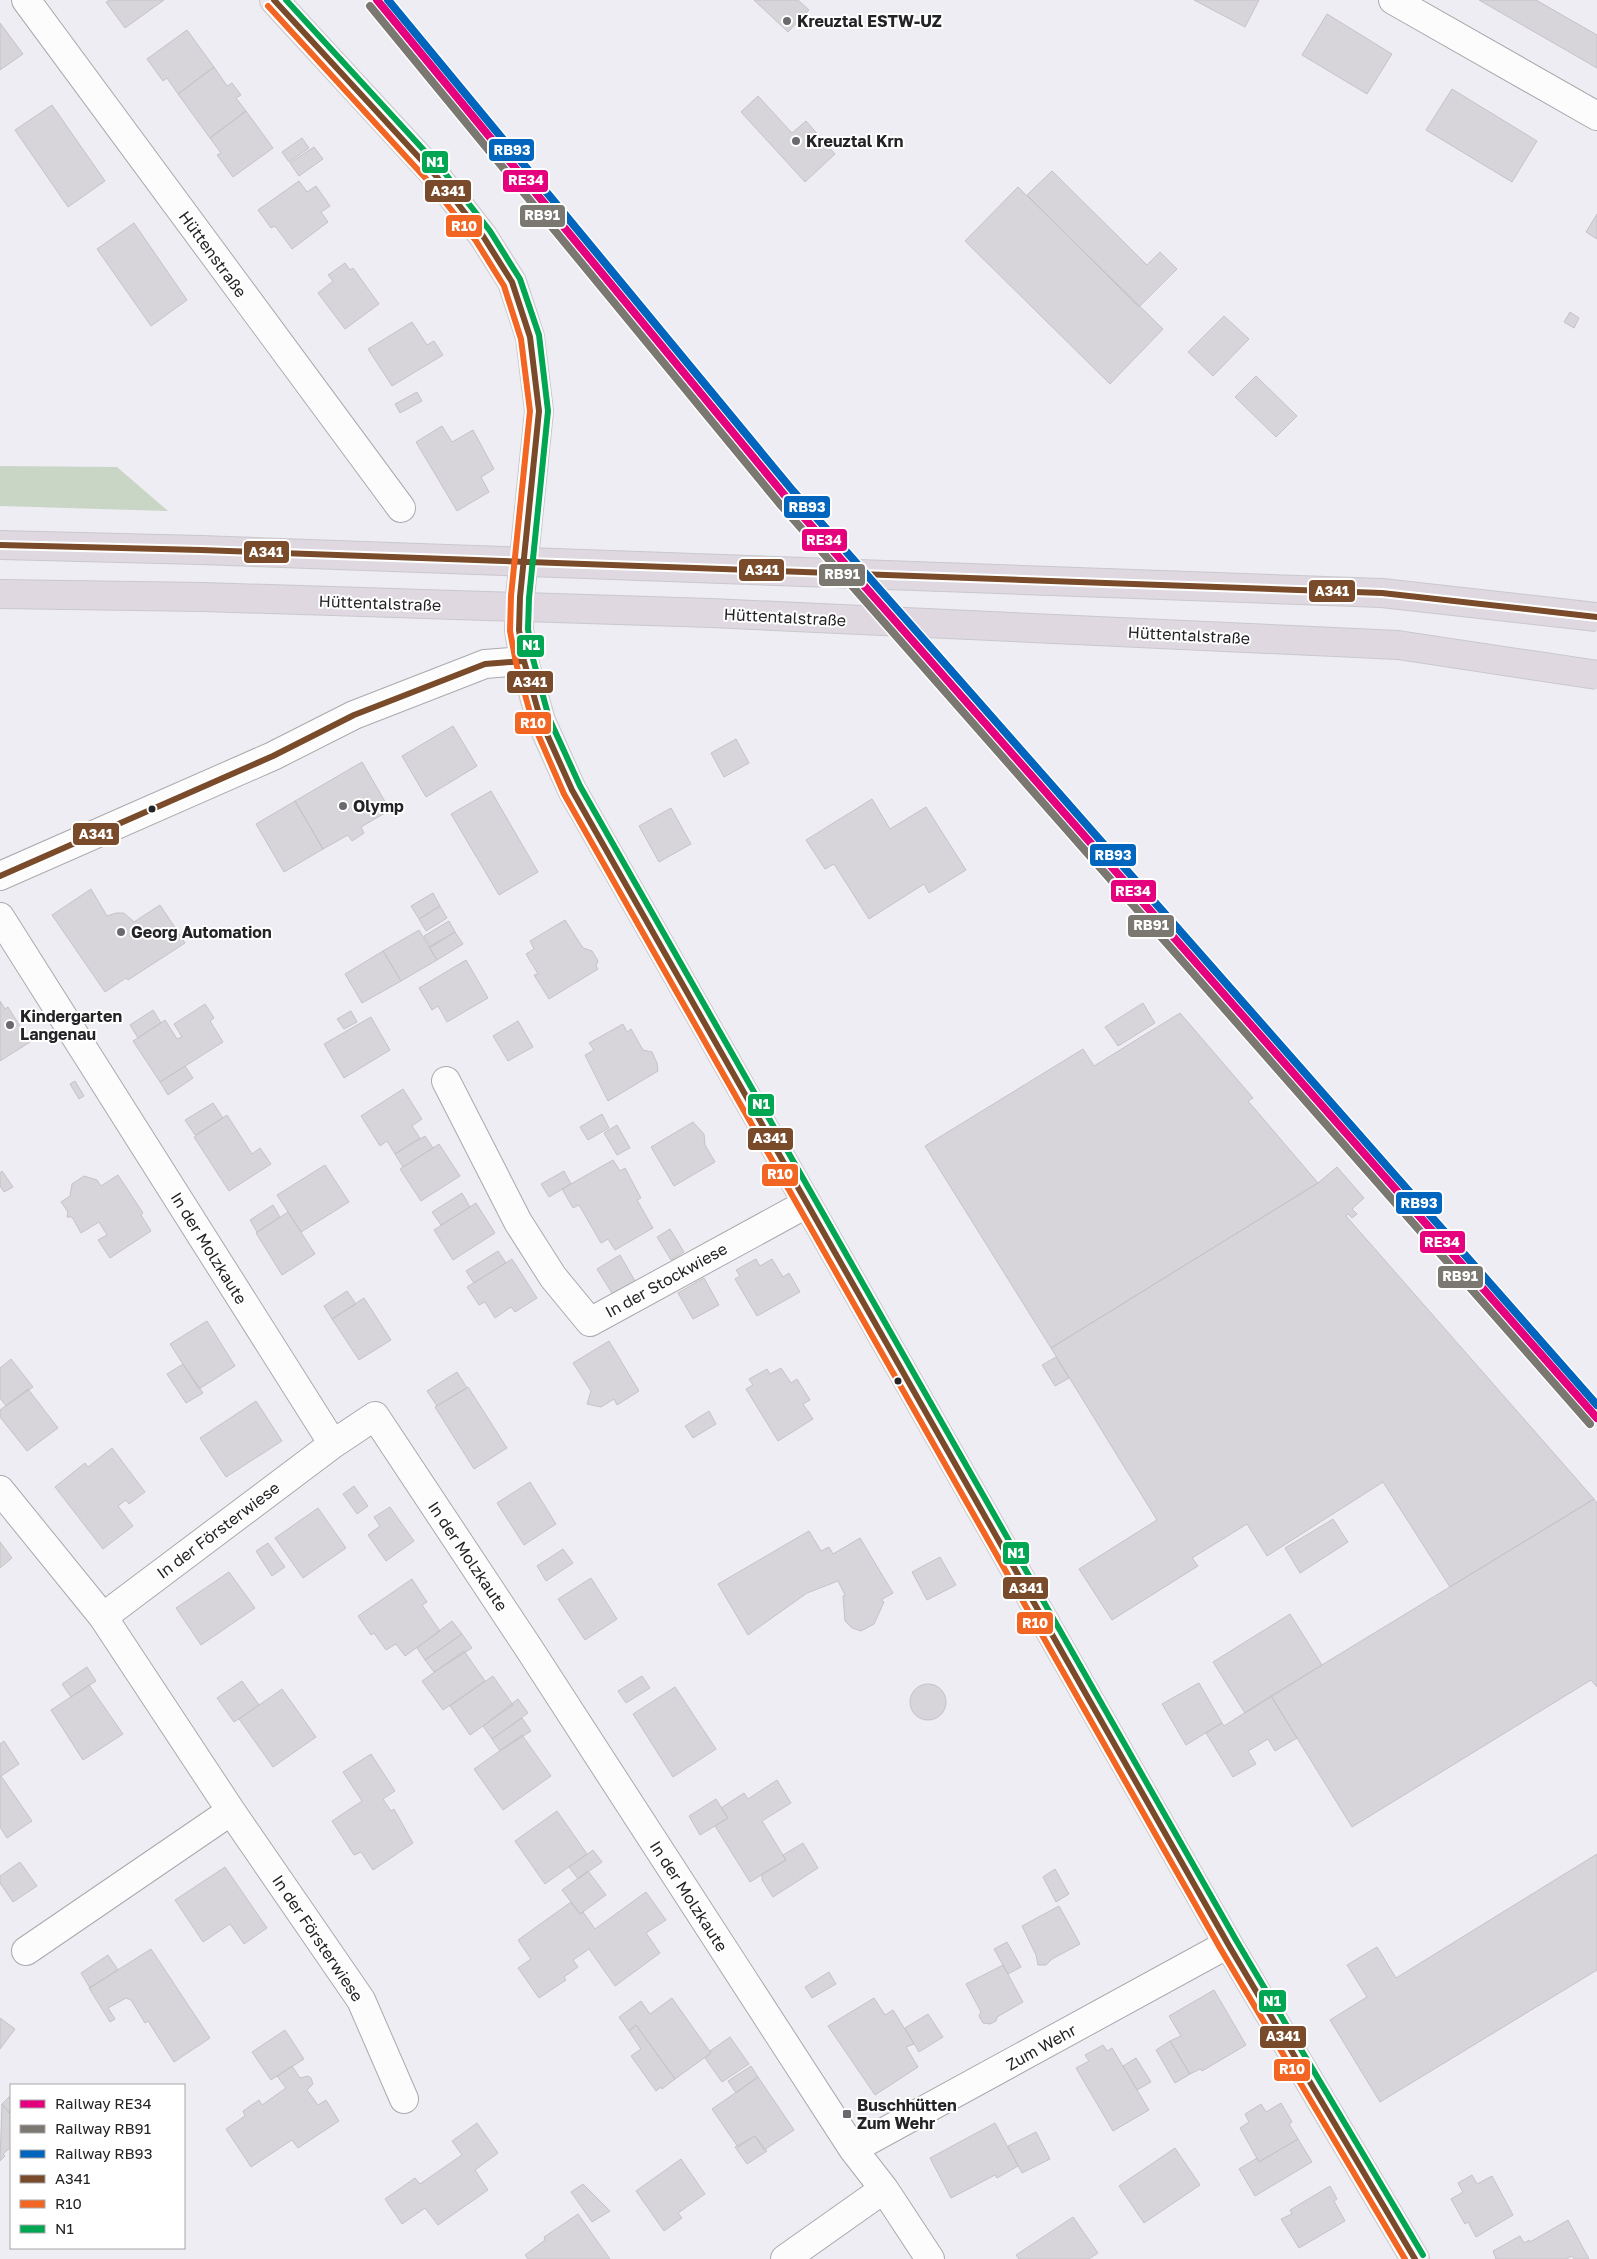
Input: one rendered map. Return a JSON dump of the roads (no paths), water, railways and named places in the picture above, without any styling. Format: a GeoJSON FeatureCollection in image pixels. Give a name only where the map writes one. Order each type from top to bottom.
{"type":"FeatureCollection","features":[{"type":"Feature","properties":{"kind":"highway"},"geometry":{"type":"LineString","coordinates":[[0,545],[201,550],[1382,593],[1597,617]]}},
{"type":"Feature","properties":{"kind":"highway","name":"Hüttentalstraße"},"geometry":{"type":"LineString","coordinates":[[0,594],[203,597],[721,614],[1398,645],[1597,675]]}},
{"type":"Feature","properties":{"kind":"main road"},"geometry":{"type":"LineString","coordinates":[[274,0],[437,177],[483,236],[512,282],[530,337],[539,411],[520,597],[519,630],[524,661],[541,721],[572,790],[1228,1944],[1415,2259]]}},
{"type":"Feature","properties":{"kind":"street","name":"Hüttenstraße"},"geometry":{"type":"LineString","coordinates":[[26,0],[400,508]]}},
{"type":"Feature","properties":{"kind":"street"},"geometry":{"type":"LineString","coordinates":[[1393,0],[1597,116]]}},
{"type":"Feature","properties":{"kind":"street"},"geometry":{"type":"LineString","coordinates":[[0,876],[273,756],[363,711],[485,664],[524,661]]}},
{"type":"Feature","properties":{"kind":"street","name":"In der Molzkaute"},"geometry":{"type":"LineString","coordinates":[[0,917],[332,1444],[375,1416],[528,1647],[853,2149],[884,2189],[930,2259]]}},
{"type":"Feature","properties":{"kind":"street","name":"In der Stockwiese"},"geometry":{"type":"LineString","coordinates":[[446,1081],[518,1222],[552,1277],[590,1322],[806,1204]]}},
{"type":"Feature","properties":{"kind":"street","name":"In der Försterwiese"},"geometry":{"type":"LineString","coordinates":[[103,1617],[332,1444]]}},
{"type":"Feature","properties":{"kind":"street","name":"In der Försterwiese"},"geometry":{"type":"LineString","coordinates":[[0,1490],[103,1617],[231,1812],[361,2000],[404,2099]]}},
{"type":"Feature","properties":{"kind":"street"},"geometry":{"type":"LineString","coordinates":[[26,1951],[231,1812]]}},
{"type":"Feature","properties":{"kind":"street","name":"Zum Wehr"},"geometry":{"type":"LineString","coordinates":[[853,2149],[1228,1944]]}},
{"type":"Feature","properties":{"kind":"street"},"geometry":{"type":"LineString","coordinates":[[785,2259],[884,2189]]}},
{"type":"Feature","properties":{"kind":"rail line","name":"RE34"},"geometry":{"type":"LineString","coordinates":[[377,0],[786,497],[1597,1418]]}},
{"type":"Feature","properties":{"kind":"rail line","name":"RB93"},"geometry":{"type":"LineString","coordinates":[[388,0],[793,491],[1597,1405]]}},
{"type":"Feature","properties":{"kind":"rail line","name":"RB91"},"geometry":{"type":"LineString","coordinates":[[370,6],[779,503],[1590,1424]]}},
{"type":"Feature","properties":{"kind":"place","name":"Kreuztal ESTW-UZ"},"geometry":{"type":"Point","coordinates":[787,21]}},
{"type":"Feature","properties":{"kind":"place","name":"Kreuztal Krn"},"geometry":{"type":"Point","coordinates":[796,141]}},
{"type":"Feature","properties":{"kind":"place","name":"Olymp"},"geometry":{"type":"Point","coordinates":[343,806]}},
{"type":"Feature","properties":{"kind":"place","name":"Georg Automation"},"geometry":{"type":"Point","coordinates":[121,932]}},
{"type":"Feature","properties":{"kind":"place","name":"Kindergarten Langenau"},"geometry":{"type":"Point","coordinates":[10,1025]}},
{"type":"Feature","properties":{"kind":"place","name":"Buschhütten Zum Wehr"},"geometry":{"type":"Point","coordinates":[847,2114]}}]}
